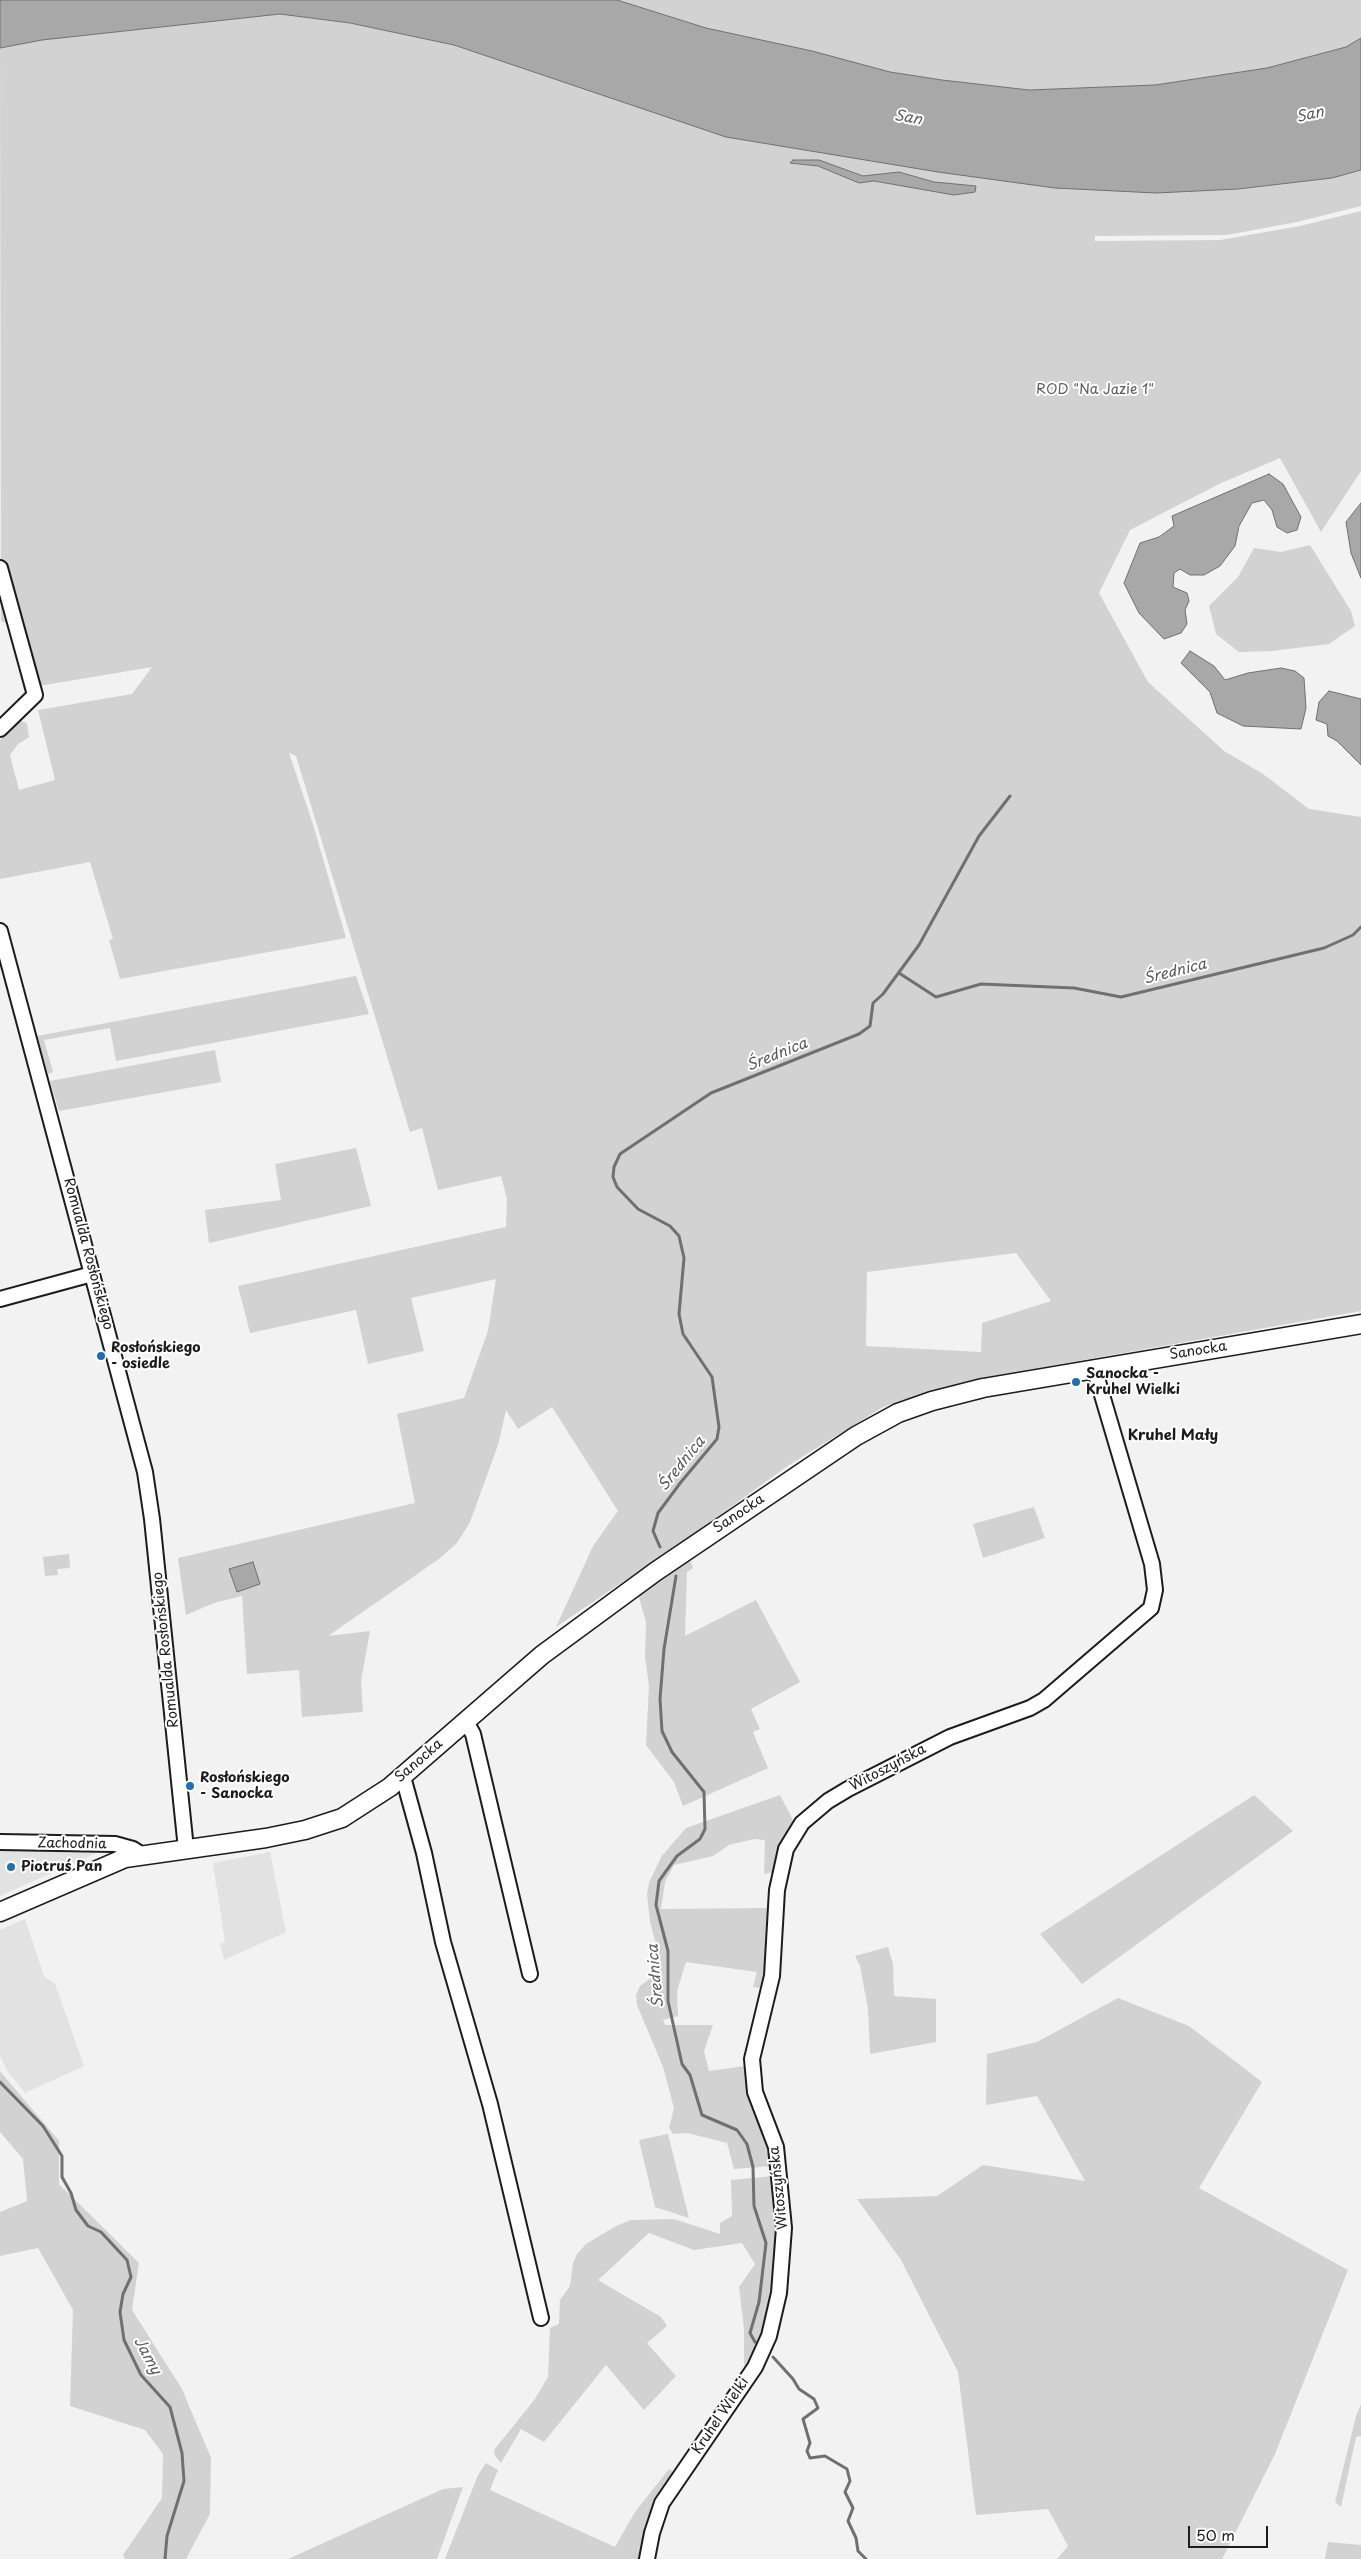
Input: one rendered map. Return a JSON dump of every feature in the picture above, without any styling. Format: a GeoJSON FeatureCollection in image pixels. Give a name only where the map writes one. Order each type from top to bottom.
{"type":"FeatureCollection","features":[{"type":"Feature","properties":{"kind":"main road","name":"Sanocka"},"geometry":{"type":"LineString","coordinates":[[0,1912],[109,1863],[142,1855],[273,1837],[342,1818],[368,1802],[401,1777],[542,1655],[655,1572],[883,1420],[914,1406],[963,1393],[1094,1368],[1361,1324]]}},
{"type":"Feature","properties":{"kind":"street"},"geometry":{"type":"LineString","coordinates":[[0,568],[35,695],[0,729]]}},
{"type":"Feature","properties":{"kind":"street","name":"Romualda Rosłońskiego"},"geometry":{"type":"LineString","coordinates":[[0,931],[135,1430],[151,1509],[186,1849]]}},
{"type":"Feature","properties":{"kind":"street"},"geometry":{"type":"LineString","coordinates":[[0,1299],[92,1274]]}},
{"type":"Feature","properties":{"kind":"street","name":"Witoszyńska"},"geometry":{"type":"LineString","coordinates":[[783,2268],[784,2228],[776,2147],[755,2092],[752,2059],[772,1976],[776,1890],[785,1852],[802,1823],[828,1801],[950,1737],[1030,1708],[1060,1687],[1092,1656],[1151,1608],[1155,1590],[1152,1564],[1094,1368]]}},
{"type":"Feature","properties":{"kind":"street"},"geometry":{"type":"LineString","coordinates":[[465,1720],[473,1734],[530,1974]]}},
{"type":"Feature","properties":{"kind":"street"},"geometry":{"type":"LineString","coordinates":[[401,1777],[422,1846],[443,1942],[492,2114],[541,2318]]}},
{"type":"Feature","properties":{"kind":"street","name":"Zachodnia"},"geometry":{"type":"LineString","coordinates":[[0,1842],[115,1844],[132,1849],[142,1855]]}},
{"type":"Feature","properties":{"kind":"street","name":"Kruhel Wielki"},"geometry":{"type":"LineString","coordinates":[[647,2559],[657,2516],[668,2492],[755,2367],[771,2329],[783,2268]]}},
{"type":"Feature","properties":{"kind":"shaded area"},"geometry":{"type":"Polygon","coordinates":[[[0,1845],[101,1851],[0,1896],[0,1845]]]}},
{"type":"Feature","properties":{"kind":"shaded area"},"geometry":{"type":"Polygon","coordinates":[[[270,1852],[286,1932],[224,1960],[220,1944],[225,1942],[213,1863],[270,1852]]]}},
{"type":"Feature","properties":{"kind":"shaded area"},"geometry":{"type":"Polygon","coordinates":[[[25,1919],[44,1976],[55,1984],[84,2066],[25,2093],[8,2072],[0,2056],[0,1930],[25,1919]]]}},
{"type":"Feature","properties":{"kind":"green space"},"geometry":{"type":"Polygon","coordinates":[[[617,0],[1361,0],[1361,38],[1346,47],[1267,68],[1155,85],[1029,90],[890,72],[706,28],[617,0]]]}},
{"type":"Feature","properties":{"kind":"green space","name":"ROD \"Na Jazie 1\""},"geometry":{"type":"Polygon","coordinates":[[[280,14],[350,23],[454,45],[635,105],[1238,189],[1332,178],[1361,170],[1361,206],[1297,222],[1227,235],[1095,236],[1095,241],[1220,240],[1300,226],[1361,211],[1361,471],[1321,532],[1280,458],[1219,484],[1130,530],[1099,593],[1148,682],[1224,751],[1263,774],[1309,809],[1361,817],[1361,1311],[981,1378],[883,1407],[789,1465],[692,1535],[556,1627],[593,1546],[618,1511],[552,1407],[518,1429],[506,1410],[498,1445],[470,1522],[457,1543],[439,1559],[328,1636],[370,1631],[361,1681],[363,1712],[302,1717],[299,1670],[247,1674],[242,1596],[214,1603],[186,1615],[178,1558],[415,1503],[397,1414],[464,1398],[488,1331],[496,1279],[411,1298],[424,1351],[368,1364],[356,1310],[250,1333],[238,1286],[506,1227],[507,1199],[501,1176],[438,1190],[422,1128],[410,1132],[296,756],[289,753],[312,821],[346,938],[120,979],[109,940],[113,939],[90,862],[0,879],[0,740],[19,721],[27,723],[29,737],[18,744],[10,755],[19,790],[55,780],[38,710],[132,694],[152,667],[33,687],[10,625],[1,621],[0,48],[42,40],[280,14]],[[824,162],[791,163],[818,166],[859,183],[874,181],[954,195],[975,186],[934,182],[899,172],[863,176],[824,162]],[[1016,1253],[867,1272],[866,1346],[981,1352],[982,1323],[1051,1301],[1016,1253]]]}},
{"type":"Feature","properties":{"kind":"green space"},"geometry":{"type":"Polygon","coordinates":[[[1310,545],[1351,611],[1355,626],[1329,644],[1272,651],[1239,652],[1216,634],[1209,606],[1238,577],[1254,548],[1281,552],[1310,545]]]}},
{"type":"Feature","properties":{"kind":"green space"},"geometry":{"type":"Polygon","coordinates":[[[356,976],[369,1014],[116,1061],[110,1028],[44,1040],[53,1072],[48,1074],[37,1036],[356,976]]]}},
{"type":"Feature","properties":{"kind":"green space"},"geometry":{"type":"Polygon","coordinates":[[[215,1050],[221,1082],[59,1111],[50,1081],[215,1050]]]}},
{"type":"Feature","properties":{"kind":"green space"},"geometry":{"type":"Polygon","coordinates":[[[356,1148],[371,1206],[209,1243],[205,1210],[281,1200],[275,1164],[356,1148]]]}},
{"type":"Feature","properties":{"kind":"green space"},"geometry":{"type":"Polygon","coordinates":[[[1034,1507],[1045,1538],[983,1558],[973,1524],[1034,1507]]]}},
{"type":"Feature","properties":{"kind":"green space"},"geometry":{"type":"Polygon","coordinates":[[[69,1554],[70,1568],[57,1569],[58,1575],[45,1576],[43,1557],[69,1554]]]}},
{"type":"Feature","properties":{"kind":"green space"},"geometry":{"type":"Polygon","coordinates":[[[684,1561],[691,1562],[693,1568],[687,1572],[685,1636],[756,1600],[800,1682],[751,1709],[760,1729],[753,1732],[768,1768],[683,1806],[674,1782],[646,1745],[649,1686],[645,1657],[646,1622],[638,1594],[684,1561]]]}},
{"type":"Feature","properties":{"kind":"green space"},"geometry":{"type":"Polygon","coordinates":[[[780,1795],[795,1824],[779,1851],[773,1872],[764,1874],[765,1840],[754,1839],[729,1845],[713,1856],[674,1865],[665,1882],[661,1909],[767,1908],[769,1971],[764,1989],[753,1987],[757,1972],[686,1962],[677,1991],[678,2016],[663,2020],[665,2025],[713,2025],[704,2051],[709,2071],[745,2066],[748,2090],[770,2143],[773,2166],[734,2169],[727,2143],[687,2133],[673,2134],[669,2128],[674,2108],[663,2067],[637,2005],[636,1995],[640,1986],[656,1974],[661,1963],[650,1922],[647,1894],[649,1883],[661,1857],[686,1828],[780,1795]]]}},
{"type":"Feature","properties":{"kind":"green space"},"geometry":{"type":"Polygon","coordinates":[[[1254,1795],[1293,1831],[1082,1984],[1040,1934],[1254,1795]]]}},
{"type":"Feature","properties":{"kind":"green space"},"geometry":{"type":"Polygon","coordinates":[[[888,1947],[893,1964],[894,1996],[936,1999],[936,2042],[870,2054],[868,2009],[860,1966],[855,1956],[888,1947]]]}},
{"type":"Feature","properties":{"kind":"green space"},"geometry":{"type":"Polygon","coordinates":[[[1118,1998],[1189,2026],[1262,2082],[1199,2188],[1348,2270],[1275,2454],[1222,2559],[1057,2559],[1068,2546],[1048,2509],[976,2515],[958,2372],[901,2260],[857,2199],[937,2196],[983,2165],[1085,2181],[1037,2096],[986,2105],[987,2054],[1037,2042],[1118,1998]]]}},
{"type":"Feature","properties":{"kind":"green space"},"geometry":{"type":"Polygon","coordinates":[[[0,2071],[59,2141],[59,2184],[139,2263],[132,2310],[182,2389],[211,2458],[210,2514],[186,2559],[125,2559],[123,2555],[162,2498],[163,2454],[145,2430],[70,2406],[73,2310],[38,2248],[0,2256],[0,2212],[27,2201],[23,2159],[0,2132],[0,2071]]]}},
{"type":"Feature","properties":{"kind":"green space"},"geometry":{"type":"Polygon","coordinates":[[[668,2134],[689,2218],[655,2207],[639,2140],[668,2134]]]}},
{"type":"Feature","properties":{"kind":"green space"},"geometry":{"type":"Polygon","coordinates":[[[772,2176],[782,2246],[765,2337],[756,2358],[744,2366],[744,2329],[739,2287],[755,2264],[742,2243],[694,2250],[649,2233],[598,2280],[661,2317],[667,2326],[647,2343],[676,2376],[644,2410],[606,2365],[544,2442],[521,2429],[501,2463],[495,2456],[494,2450],[535,2399],[548,2377],[550,2328],[559,2324],[560,2300],[570,2286],[573,2263],[577,2254],[586,2244],[616,2226],[631,2220],[674,2219],[720,2234],[720,2223],[732,2216],[731,2180],[772,2176]]]}},
{"type":"Feature","properties":{"kind":"green space"},"geometry":{"type":"Polygon","coordinates":[[[1361,2404],[1361,2436],[1356,2437],[1341,2507],[1335,2502],[1356,2416],[1361,2404]]]}},
{"type":"Feature","properties":{"kind":"green space"},"geometry":{"type":"Polygon","coordinates":[[[486,2463],[498,2470],[490,2490],[615,2547],[635,2512],[669,2469],[675,2473],[644,2533],[642,2559],[445,2559],[478,2475],[486,2463]]]}},
{"type":"Feature","properties":{"kind":"green space"},"geometry":{"type":"Polygon","coordinates":[[[463,2487],[437,2559],[288,2559],[443,2489],[463,2487]]]}},
{"type":"Feature","properties":{"kind":"green space"},"geometry":{"type":"Polygon","coordinates":[[[1328,2542],[1361,2545],[1361,2559],[1325,2559],[1328,2542]]]}},
{"type":"Feature","properties":{"kind":"water","name":"San"},"geometry":{"type":"Polygon","coordinates":[[[0,0],[617,0],[706,28],[812,51],[890,72],[1029,90],[1155,85],[1267,68],[1346,47],[1361,38],[1361,170],[1332,178],[1238,189],[1156,193],[1055,188],[938,172],[726,137],[454,45],[350,23],[280,14],[42,40],[0,48],[0,0]]]}},
{"type":"Feature","properties":{"kind":"water"},"geometry":{"type":"Polygon","coordinates":[[[793,160],[819,160],[863,176],[899,172],[934,182],[976,186],[975,192],[954,195],[874,181],[859,183],[818,166],[790,163],[793,160]]]}},
{"type":"Feature","properties":{"kind":"water"},"geometry":{"type":"Polygon","coordinates":[[[1269,474],[1283,484],[1301,517],[1297,530],[1287,533],[1277,527],[1272,510],[1264,500],[1252,503],[1239,526],[1235,546],[1220,566],[1204,575],[1190,575],[1180,569],[1174,573],[1173,587],[1187,593],[1189,601],[1185,610],[1187,624],[1181,633],[1164,639],[1139,613],[1124,583],[1140,543],[1159,537],[1174,526],[1172,516],[1269,474]]]}},
{"type":"Feature","properties":{"kind":"water"},"geometry":{"type":"Polygon","coordinates":[[[1361,503],[1361,578],[1351,553],[1346,522],[1361,503]]]}},
{"type":"Feature","properties":{"kind":"water"},"geometry":{"type":"Polygon","coordinates":[[[1190,651],[1214,666],[1225,680],[1248,673],[1281,668],[1295,671],[1304,678],[1306,708],[1301,729],[1243,726],[1217,713],[1210,692],[1181,663],[1190,651]]]}},
{"type":"Feature","properties":{"kind":"water"},"geometry":{"type":"Polygon","coordinates":[[[1329,691],[1361,699],[1361,765],[1337,741],[1328,736],[1327,724],[1316,720],[1319,702],[1329,691]]]}},
{"type":"Feature","properties":{"kind":"water"},"geometry":{"type":"Polygon","coordinates":[[[253,1562],[260,1584],[237,1592],[229,1569],[253,1562]]]}},
{"type":"Feature","properties":{"kind":"waterway","name":"Średnica"},"geometry":{"type":"LineString","coordinates":[[660,1547],[653,1531],[658,1513],[717,1439],[719,1427],[712,1377],[683,1334],[679,1314],[684,1258],[679,1236],[670,1226],[638,1209],[617,1187],[613,1177],[614,1167],[620,1154],[711,1093],[859,1034],[870,1026],[873,1003],[883,994],[919,945],[979,836],[1010,796]]}},
{"type":"Feature","properties":{"kind":"waterway","name":"Średnica"},"geometry":{"type":"LineString","coordinates":[[899,973],[936,997],[981,984],[1074,988],[1121,997],[1324,948],[1353,935],[1361,927]]}},
{"type":"Feature","properties":{"kind":"waterway","name":"Średnica"},"geometry":{"type":"LineString","coordinates":[[676,1576],[664,1649],[660,1699],[662,1731],[672,1752],[704,1792],[705,1829],[700,1839],[677,1856],[659,1881],[656,1905],[668,1951],[668,2001],[682,2064],[690,2075],[702,2115],[737,2130],[747,2144],[753,2167],[754,2206],[766,2243],[759,2302],[750,2333],[755,2342]]}},
{"type":"Feature","properties":{"kind":"waterway","name":"Jamy"},"geometry":{"type":"LineString","coordinates":[[0,2082],[43,2126],[62,2156],[62,2177],[71,2193],[76,2210],[88,2226],[101,2232],[127,2260],[131,2277],[123,2294],[120,2312],[124,2340],[141,2375],[170,2407],[182,2453],[184,2481],[167,2536],[165,2559]]}},
{"type":"Feature","properties":{"kind":"waterway","name":"Średnica"},"geometry":{"type":"LineString","coordinates":[[773,2357],[793,2379],[799,2389],[814,2399],[818,2408],[803,2419],[810,2443],[807,2451],[810,2458],[825,2456],[847,2469],[850,2481],[845,2492],[853,2508],[848,2521],[856,2538],[858,2551],[866,2559]]}},
{"type":"Feature","properties":{"kind":"place","name":"Rosłońskiego - osiedle"},"geometry":{"type":"Point","coordinates":[101,1356]}},
{"type":"Feature","properties":{"kind":"place","name":"Sanocka - Kruhel Wielki"},"geometry":{"type":"Point","coordinates":[1076,1382]}},
{"type":"Feature","properties":{"kind":"place","name":"Rosłońskiego - Sanocka"},"geometry":{"type":"Point","coordinates":[190,1786]}},
{"type":"Feature","properties":{"kind":"place","name":"Piotruś Pan"},"geometry":{"type":"Point","coordinates":[11,1867]}},
{"type":"Feature","properties":{"kind":"district","name":"Kruhel Mały"},"geometry":{"type":"Point","coordinates":[1173,1436]}}]}
